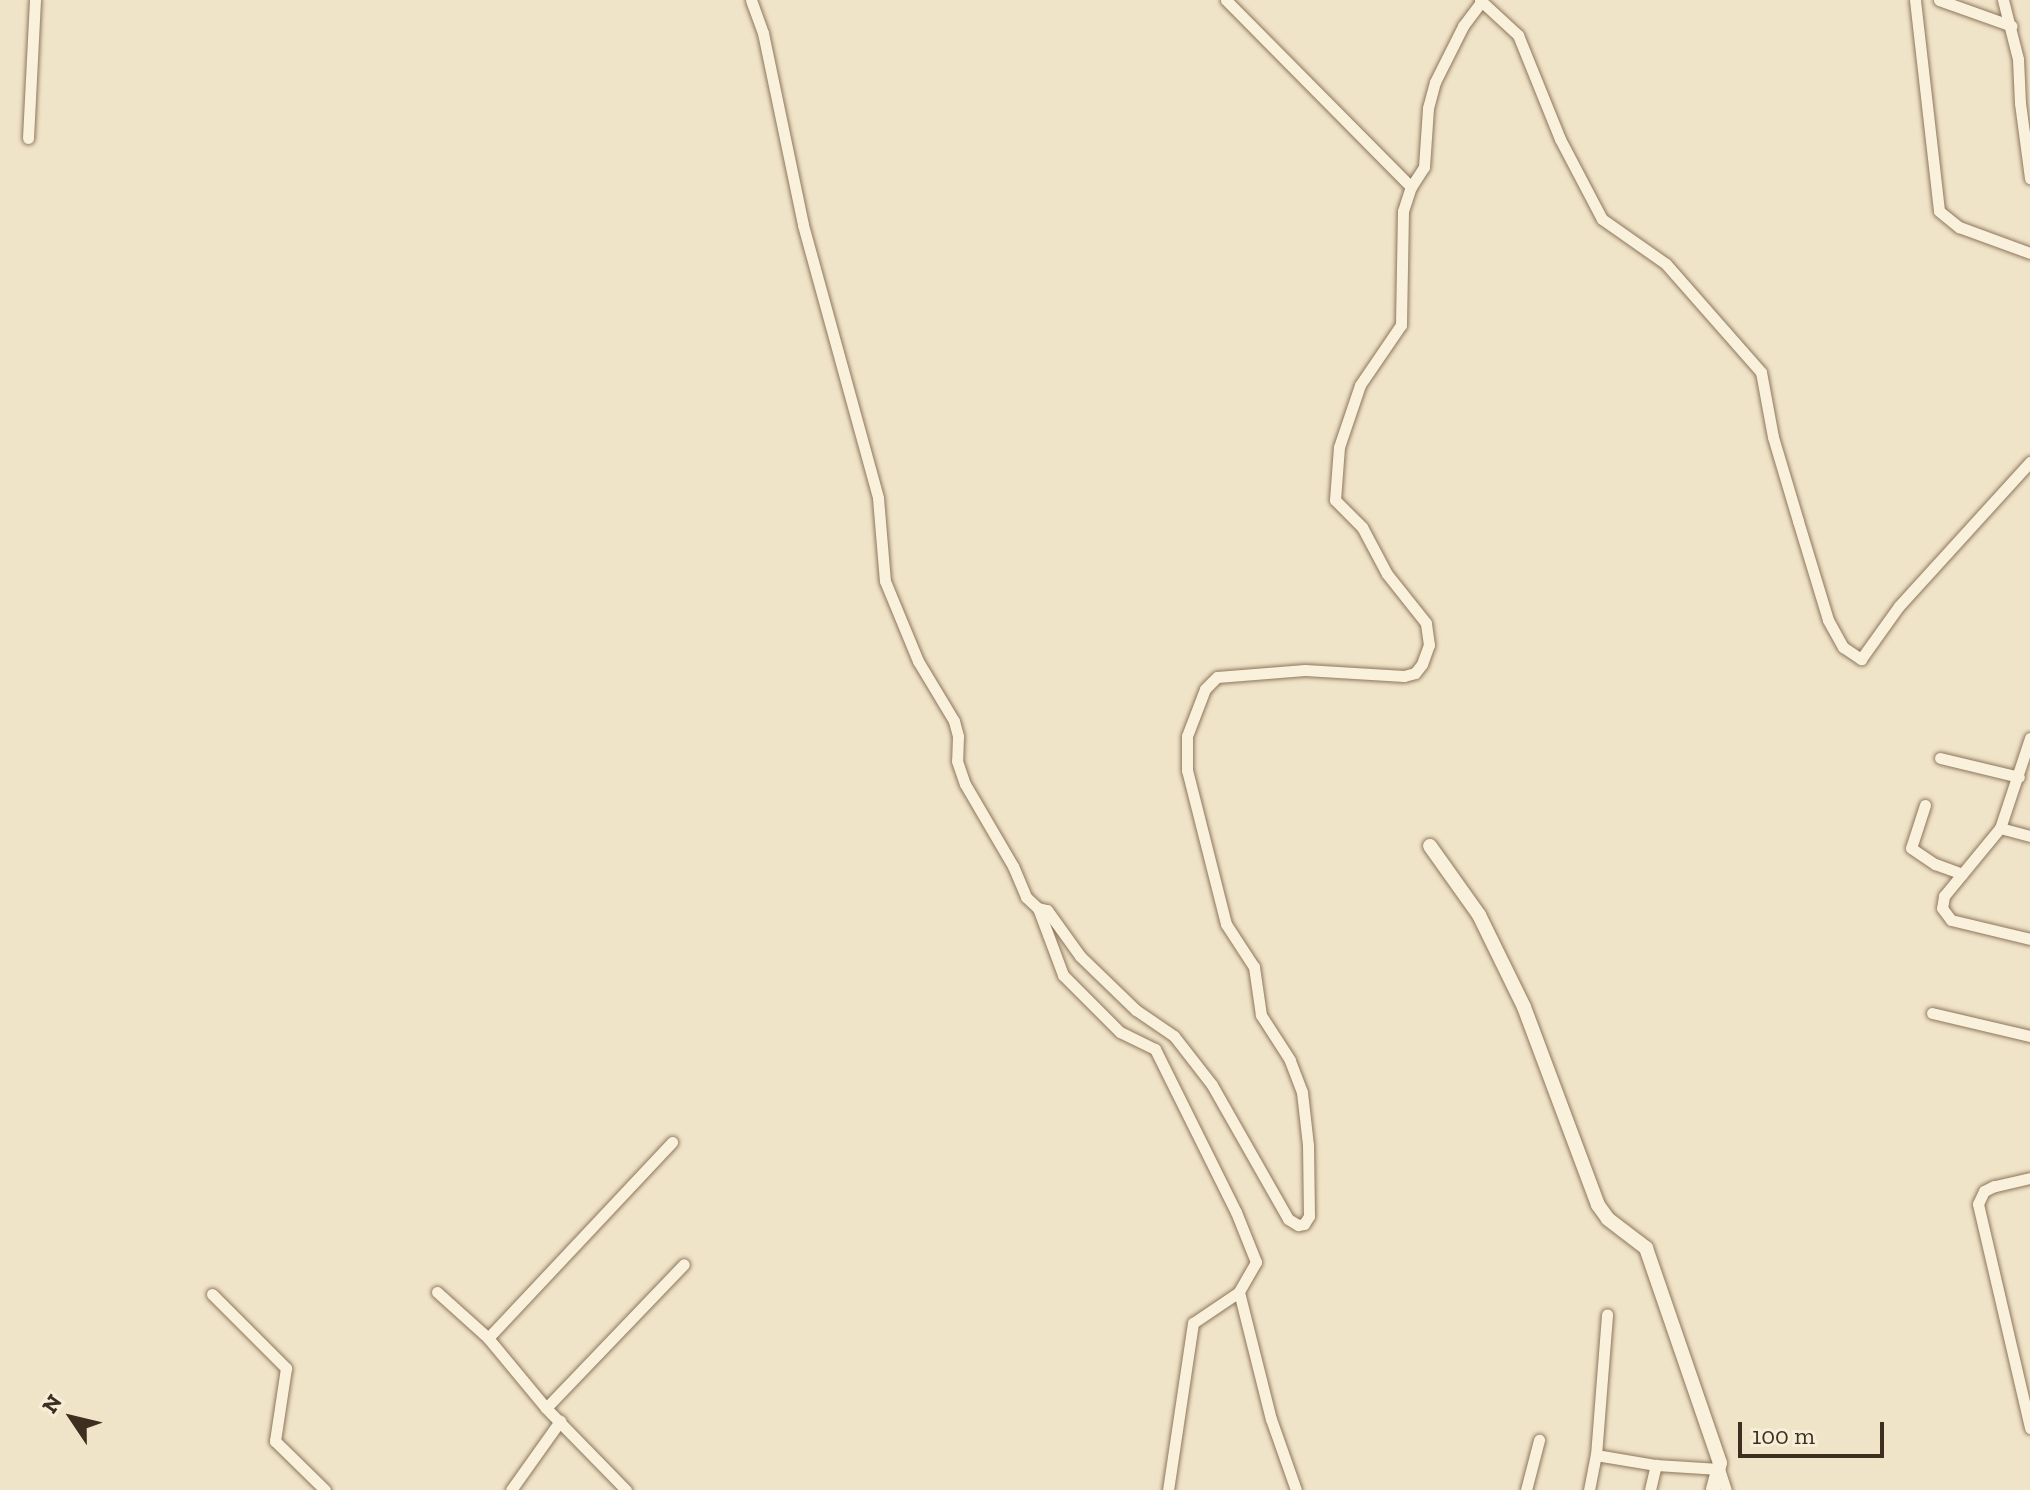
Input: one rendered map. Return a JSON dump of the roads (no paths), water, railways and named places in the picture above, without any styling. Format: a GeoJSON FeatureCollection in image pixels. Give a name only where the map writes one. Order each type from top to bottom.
{"type":"FeatureCollection","features":[{"type":"Feature","properties":{"kind":"street"},"geometry":{"type":"LineString","coordinates":[[28,138],[35,0]]}},
{"type":"Feature","properties":{"kind":"street"},"geometry":{"type":"LineString","coordinates":[[751,0],[763,33],[803,225],[878,498],[880,549],[888,590],[918,661],[954,721],[958,736],[957,761],[965,784],[1013,866],[1026,897],[1038,908],[1063,975],[1120,1032],[1155,1049],[1236,1212],[1256,1262],[1239,1292],[1193,1323],[1168,1490]]}},
{"type":"Feature","properties":{"kind":"street"},"geometry":{"type":"LineString","coordinates":[[1226,0],[1411,187]]}},
{"type":"Feature","properties":{"kind":"street"},"geometry":{"type":"LineString","coordinates":[[1915,0],[1939,211],[1959,227],[2030,253]]}},
{"type":"Feature","properties":{"kind":"street"},"geometry":{"type":"LineString","coordinates":[[1939,0],[2012,26]]}},
{"type":"Feature","properties":{"kind":"street"},"geometry":{"type":"LineString","coordinates":[[2003,0],[2012,26],[2030,178]]}},
{"type":"Feature","properties":{"kind":"street"},"geometry":{"type":"LineString","coordinates":[[1038,908],[1047,910],[1080,956],[1136,1010],[1174,1036],[1212,1085],[1288,1219],[1298,1225],[1304,1224],[1309,1216],[1309,1202],[1302,1092],[1290,1060],[1261,1015],[1254,967],[1226,924],[1185,753],[1187,736],[1205,689],[1217,677],[1305,670],[1404,676],[1415,673],[1422,664],[1429,645],[1426,623],[1387,574],[1362,527],[1335,500],[1339,447],[1360,385],[1401,325],[1403,211],[1411,187],[1424,167],[1428,108],[1435,82],[1463,26],[1481,1],[1518,35],[1560,139],[1602,219],[1666,264],[1761,372],[1773,437],[1802,535],[1828,620],[1843,647],[1861,659],[1899,606],[2030,462]]}},
{"type":"Feature","properties":{"kind":"street"},"geometry":{"type":"LineString","coordinates":[[2030,738],[2000,828],[1944,896],[1945,916],[2030,939]]}},
{"type":"Feature","properties":{"kind":"street"},"geometry":{"type":"LineString","coordinates":[[1940,758],[2019,777]]}},
{"type":"Feature","properties":{"kind":"street"},"geometry":{"type":"LineString","coordinates":[[1925,805],[1911,848],[1935,864],[1962,874]]}},
{"type":"Feature","properties":{"kind":"street"},"geometry":{"type":"LineString","coordinates":[[2000,828],[2030,836]]}},
{"type":"Feature","properties":{"kind":"street"},"geometry":{"type":"LineString","coordinates":[[1430,846],[1479,915],[1524,1007],[1573,1130],[1598,1205],[1608,1219],[1646,1248],[1720,1463],[1713,1490]]}},
{"type":"Feature","properties":{"kind":"street"},"geometry":{"type":"LineString","coordinates":[[1932,1013],[2030,1036]]}},
{"type":"Feature","properties":{"kind":"street"},"geometry":{"type":"LineString","coordinates":[[488,1338],[672,1142]]}},
{"type":"Feature","properties":{"kind":"street"},"geometry":{"type":"LineString","coordinates":[[2030,1178],[1984,1191],[1978,1204],[2030,1428]]}},
{"type":"Feature","properties":{"kind":"street"},"geometry":{"type":"LineString","coordinates":[[546,1408],[684,1264]]}},
{"type":"Feature","properties":{"kind":"street"},"geometry":{"type":"LineString","coordinates":[[437,1292],[488,1338],[546,1408],[626,1490]]}},
{"type":"Feature","properties":{"kind":"street"},"geometry":{"type":"LineString","coordinates":[[1239,1292],[1271,1419],[1296,1490]]}},
{"type":"Feature","properties":{"kind":"street"},"geometry":{"type":"LineString","coordinates":[[212,1294],[286,1368],[275,1441],[325,1490]]}},
{"type":"Feature","properties":{"kind":"street"},"geometry":{"type":"LineString","coordinates":[[1589,1490],[1596,1455],[1607,1314]]}},
{"type":"Feature","properties":{"kind":"street"},"geometry":{"type":"LineString","coordinates":[[511,1490],[560,1421]]}},
{"type":"Feature","properties":{"kind":"street"},"geometry":{"type":"LineString","coordinates":[[1526,1490],[1539,1440]]}},
{"type":"Feature","properties":{"kind":"street"},"geometry":{"type":"LineString","coordinates":[[1596,1455],[1656,1465],[1719,1469]]}},
{"type":"Feature","properties":{"kind":"street"},"geometry":{"type":"LineString","coordinates":[[1650,1490],[1656,1465]]}},
{"type":"Feature","properties":{"kind":"street"},"geometry":{"type":"LineString","coordinates":[[1719,1469],[1726,1490]]}}]}
